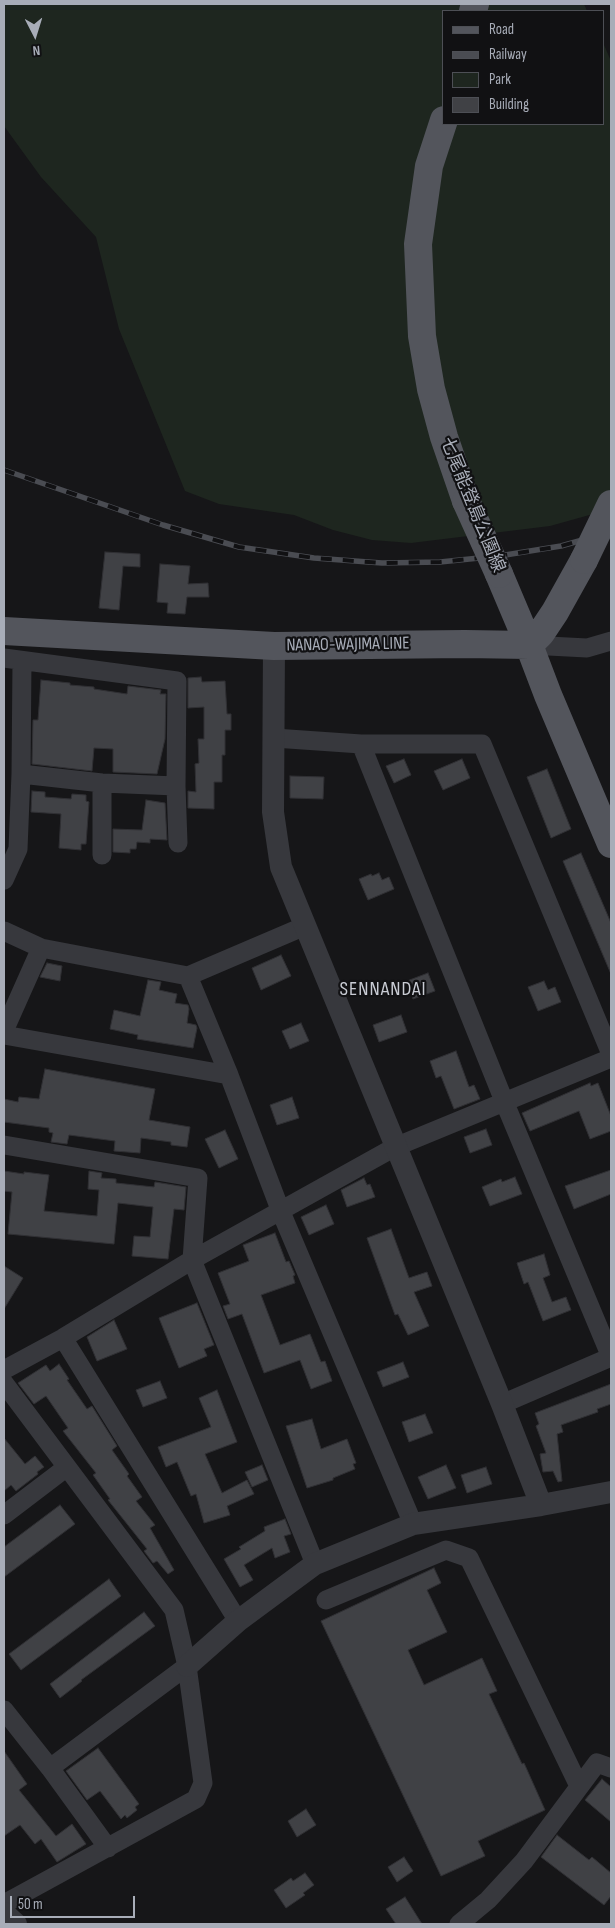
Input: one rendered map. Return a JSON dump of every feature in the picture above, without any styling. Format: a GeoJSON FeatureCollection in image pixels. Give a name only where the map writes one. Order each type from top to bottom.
{"type":"FeatureCollection","features":[{"type":"Feature","properties":{"kind":"main road","name":"七尾能登島公園線"},"geometry":{"type":"LineString","coordinates":[[442,125],[429,166],[418,244],[422,336],[431,389],[444,437],[466,501],[499,574],[611,844]]}},
{"type":"Feature","properties":{"kind":"main road"},"geometry":{"type":"LineString","coordinates":[[529,645],[555,612],[584,560],[611,504]]}},
{"type":"Feature","properties":{"kind":"main road","name":"NANAO-WAJIMA LINE"},"geometry":{"type":"LineString","coordinates":[[4,631],[274,646],[529,645]]}},
{"type":"Feature","properties":{"kind":"street"},"geometry":{"type":"LineString","coordinates":[[529,645],[587,648],[611,641]]}},
{"type":"Feature","properties":{"kind":"street"},"geometry":{"type":"LineString","coordinates":[[274,646],[273,812],[281,867],[394,1147],[502,1404],[541,1504]]}},
{"type":"Feature","properties":{"kind":"street"},"geometry":{"type":"LineString","coordinates":[[4,880],[18,849],[21,774],[13,660],[177,681],[176,786],[178,843]]}},
{"type":"Feature","properties":{"kind":"street"},"geometry":{"type":"LineString","coordinates":[[274,738],[361,744],[482,744],[611,1054]]}},
{"type":"Feature","properties":{"kind":"street"},"geometry":{"type":"LineString","coordinates":[[361,744],[504,1101],[611,1357],[502,1404]]}},
{"type":"Feature","properties":{"kind":"street"},"geometry":{"type":"LineString","coordinates":[[21,774],[102,783],[176,786]]}},
{"type":"Feature","properties":{"kind":"street"},"geometry":{"type":"LineString","coordinates":[[102,783],[102,855]]}},
{"type":"Feature","properties":{"kind":"street"},"geometry":{"type":"LineString","coordinates":[[4,931],[41,948],[188,976],[305,926]]}},
{"type":"Feature","properties":{"kind":"street"},"geometry":{"type":"LineString","coordinates":[[4,1031],[41,948]]}},
{"type":"Feature","properties":{"kind":"street"},"geometry":{"type":"LineString","coordinates":[[188,976],[281,1212],[413,1524]]}},
{"type":"Feature","properties":{"kind":"street"},"geometry":{"type":"LineString","coordinates":[[4,1035],[228,1075]]}},
{"type":"Feature","properties":{"kind":"street"},"geometry":{"type":"LineString","coordinates":[[4,1370],[63,1338],[192,1260],[281,1212],[394,1147],[611,1058]]}},
{"type":"Feature","properties":{"kind":"street"},"geometry":{"type":"LineString","coordinates":[[4,1145],[198,1178],[192,1260],[315,1564]]}},
{"type":"Feature","properties":{"kind":"street"},"geometry":{"type":"LineString","coordinates":[[63,1338],[238,1621]]}},
{"type":"Feature","properties":{"kind":"street"},"geometry":{"type":"LineString","coordinates":[[4,1382],[174,1610],[187,1666],[203,1783],[196,1799],[4,1904]]}},
{"type":"Feature","properties":{"kind":"street"},"geometry":{"type":"LineString","coordinates":[[4,1515],[67,1467]]}},
{"type":"Feature","properties":{"kind":"street"},"geometry":{"type":"LineString","coordinates":[[50,1768],[187,1666],[238,1621],[315,1564],[413,1524],[611,1492]]}},
{"type":"Feature","properties":{"kind":"street"},"geometry":{"type":"LineString","coordinates":[[326,1600],[446,1550],[469,1558],[579,1786]]}},
{"type":"Feature","properties":{"kind":"street"},"geometry":{"type":"LineString","coordinates":[[4,1710],[50,1768],[108,1848]]}},
{"type":"Feature","properties":{"kind":"street"},"geometry":{"type":"LineString","coordinates":[[459,1924],[488,1900],[524,1861],[597,1763],[611,1768]]}},
{"type":"Feature","properties":{"kind":"street"},"geometry":{"type":"LineString","coordinates":[[4,1913],[16,1924]]}},
{"type":"Feature","properties":{"kind":"green space"},"geometry":{"type":"Polygon","coordinates":[[[4,4],[584,4],[587,10],[442,10],[442,125],[605,125],[605,47],[611,61],[611,509],[550,526],[411,543],[372,540],[333,530],[294,515],[219,504],[185,491],[119,329],[96,237],[41,177],[4,126],[4,4]]]}},
{"type":"Feature","properties":{"kind":"building"},"geometry":{"type":"Polygon","coordinates":[[[105,552],[140,554],[140,567],[123,566],[119,610],[99,608],[105,552]]]}},
{"type":"Feature","properties":{"kind":"building"},"geometry":{"type":"Polygon","coordinates":[[[160,564],[190,566],[188,584],[208,583],[209,597],[187,597],[185,614],[167,613],[168,603],[157,602],[160,564]]]}},
{"type":"Feature","properties":{"kind":"building"},"geometry":{"type":"Polygon","coordinates":[[[201,677],[202,682],[225,681],[227,714],[231,714],[231,730],[225,730],[225,755],[222,755],[222,782],[214,782],[214,809],[188,808],[188,791],[196,792],[195,764],[199,763],[198,739],[204,739],[204,707],[188,708],[188,678],[201,677]]]}},
{"type":"Feature","properties":{"kind":"building"},"geometry":{"type":"Polygon","coordinates":[[[41,680],[70,683],[70,685],[94,687],[94,689],[127,694],[128,686],[161,690],[160,694],[166,694],[165,739],[157,774],[113,772],[113,749],[94,748],[92,771],[32,764],[33,720],[38,720],[41,680]]]}},
{"type":"Feature","properties":{"kind":"building"},"geometry":{"type":"Polygon","coordinates":[[[404,759],[411,775],[394,783],[386,766],[404,759]]]}},
{"type":"Feature","properties":{"kind":"building"},"geometry":{"type":"Polygon","coordinates":[[[462,759],[470,778],[443,790],[434,771],[462,759]]]}},
{"type":"Feature","properties":{"kind":"building"},"geometry":{"type":"Polygon","coordinates":[[[547,769],[571,829],[551,838],[527,777],[547,769]]]}},
{"type":"Feature","properties":{"kind":"building"},"geometry":{"type":"Polygon","coordinates":[[[290,776],[324,777],[323,799],[290,798],[290,776]]]}},
{"type":"Feature","properties":{"kind":"building"},"geometry":{"type":"Polygon","coordinates":[[[32,791],[45,792],[45,797],[71,799],[72,794],[86,795],[86,801],[89,802],[86,844],[81,844],[81,850],[59,848],[61,814],[31,812],[32,791]]]}},
{"type":"Feature","properties":{"kind":"building"},"geometry":{"type":"Polygon","coordinates":[[[146,800],[165,803],[167,840],[150,839],[150,843],[137,842],[136,849],[130,849],[130,853],[113,852],[113,829],[142,830],[146,800]]]}},
{"type":"Feature","properties":{"kind":"building"},"geometry":{"type":"Polygon","coordinates":[[[581,853],[611,923],[611,974],[563,861],[581,853]]]}},
{"type":"Feature","properties":{"kind":"building"},"geometry":{"type":"Polygon","coordinates":[[[379,873],[382,880],[389,877],[394,889],[368,900],[359,879],[379,873]]]}},
{"type":"Feature","properties":{"kind":"building"},"geometry":{"type":"Polygon","coordinates":[[[281,955],[291,976],[261,990],[252,968],[281,955]]]}},
{"type":"Feature","properties":{"kind":"building"},"geometry":{"type":"Polygon","coordinates":[[[47,963],[62,966],[60,981],[40,977],[47,963]]]}},
{"type":"Feature","properties":{"kind":"building"},"geometry":{"type":"Polygon","coordinates":[[[428,973],[435,991],[413,999],[407,981],[428,973]]]}},
{"type":"Feature","properties":{"kind":"building"},"geometry":{"type":"Polygon","coordinates":[[[148,980],[161,982],[159,990],[177,994],[175,1003],[188,1005],[187,1023],[196,1025],[197,1028],[193,1048],[137,1039],[138,1035],[110,1029],[114,1010],[140,1016],[148,980]]]}},
{"type":"Feature","properties":{"kind":"building"},"geometry":{"type":"Polygon","coordinates":[[[544,981],[548,990],[555,987],[561,1002],[538,1011],[528,987],[544,981]]]}},
{"type":"Feature","properties":{"kind":"building"},"geometry":{"type":"Polygon","coordinates":[[[401,1015],[407,1032],[379,1042],[373,1025],[401,1015]]]}},
{"type":"Feature","properties":{"kind":"building"},"geometry":{"type":"Polygon","coordinates":[[[301,1023],[309,1041],[290,1049],[282,1031],[301,1023]]]}},
{"type":"Feature","properties":{"kind":"building"},"geometry":{"type":"Polygon","coordinates":[[[456,1051],[469,1087],[474,1085],[480,1099],[454,1109],[441,1076],[436,1078],[430,1061],[456,1051]]]}},
{"type":"Feature","properties":{"kind":"building"},"geometry":{"type":"Polygon","coordinates":[[[45,1069],[155,1089],[149,1120],[190,1127],[187,1147],[171,1145],[171,1142],[141,1138],[140,1153],[114,1151],[115,1141],[69,1135],[67,1144],[51,1142],[53,1133],[49,1132],[49,1128],[4,1122],[4,1099],[18,1102],[19,1097],[39,1099],[45,1069]]]}},
{"type":"Feature","properties":{"kind":"building"},"geometry":{"type":"Polygon","coordinates":[[[590,1083],[591,1086],[598,1083],[611,1116],[611,1131],[590,1139],[579,1111],[530,1131],[522,1113],[590,1083]]]}},
{"type":"Feature","properties":{"kind":"building"},"geometry":{"type":"Polygon","coordinates":[[[292,1097],[299,1118],[277,1125],[270,1105],[292,1097]]]}},
{"type":"Feature","properties":{"kind":"building"},"geometry":{"type":"Polygon","coordinates":[[[486,1129],[492,1145],[470,1153],[464,1137],[486,1129]]]}},
{"type":"Feature","properties":{"kind":"building"},"geometry":{"type":"Polygon","coordinates":[[[225,1130],[238,1159],[219,1168],[205,1139],[225,1130]]]}},
{"type":"Feature","properties":{"kind":"building"},"geometry":{"type":"Polygon","coordinates":[[[611,1170],[611,1194],[574,1209],[565,1186],[611,1170]]]}},
{"type":"Feature","properties":{"kind":"building"},"geometry":{"type":"Polygon","coordinates":[[[4,1171],[49,1175],[44,1211],[97,1216],[99,1190],[88,1189],[89,1171],[102,1173],[101,1178],[116,1179],[116,1183],[154,1187],[155,1182],[186,1187],[184,1210],[174,1209],[168,1259],[132,1256],[134,1236],[150,1237],[153,1207],[118,1203],[114,1244],[8,1234],[12,1192],[4,1191],[4,1171]]]}},
{"type":"Feature","properties":{"kind":"building"},"geometry":{"type":"Polygon","coordinates":[[[515,1177],[522,1194],[490,1206],[482,1187],[501,1179],[502,1182],[515,1177]]]}},
{"type":"Feature","properties":{"kind":"building"},"geometry":{"type":"Polygon","coordinates":[[[364,1178],[367,1185],[370,1184],[375,1197],[347,1207],[341,1190],[364,1178]]]}},
{"type":"Feature","properties":{"kind":"building"},"geometry":{"type":"Polygon","coordinates":[[[326,1205],[334,1224],[309,1235],[301,1217],[326,1205]]]}},
{"type":"Feature","properties":{"kind":"building"},"geometry":{"type":"Polygon","coordinates":[[[391,1229],[409,1278],[427,1272],[432,1286],[414,1292],[429,1326],[408,1335],[398,1314],[395,1315],[367,1238],[391,1229]]]}},
{"type":"Feature","properties":{"kind":"building"},"geometry":{"type":"Polygon","coordinates":[[[275,1233],[286,1262],[289,1261],[295,1275],[293,1276],[295,1283],[261,1295],[280,1345],[310,1334],[321,1362],[325,1361],[332,1381],[311,1389],[300,1360],[264,1373],[242,1314],[228,1319],[223,1306],[230,1304],[218,1273],[249,1261],[243,1245],[275,1233]]]}},
{"type":"Feature","properties":{"kind":"building"},"geometry":{"type":"Polygon","coordinates":[[[544,1254],[550,1275],[543,1278],[552,1302],[566,1297],[571,1310],[543,1321],[528,1282],[524,1284],[517,1263],[544,1254]]]}},
{"type":"Feature","properties":{"kind":"building"},"geometry":{"type":"Polygon","coordinates":[[[4,1266],[23,1278],[4,1309],[4,1266]]]}},
{"type":"Feature","properties":{"kind":"building"},"geometry":{"type":"Polygon","coordinates":[[[197,1303],[214,1345],[204,1349],[207,1356],[179,1368],[159,1318],[197,1303]]]}},
{"type":"Feature","properties":{"kind":"building"},"geometry":{"type":"Polygon","coordinates":[[[114,1320],[127,1349],[97,1361],[87,1337],[114,1320]]]}},
{"type":"Feature","properties":{"kind":"building"},"geometry":{"type":"Polygon","coordinates":[[[403,1362],[409,1377],[383,1387],[377,1372],[403,1362]]]}},
{"type":"Feature","properties":{"kind":"building"},"geometry":{"type":"Polygon","coordinates":[[[59,1364],[69,1379],[67,1380],[87,1409],[92,1406],[117,1446],[112,1450],[142,1497],[136,1501],[155,1525],[150,1528],[174,1570],[168,1574],[157,1561],[153,1563],[144,1551],[147,1549],[108,1500],[110,1499],[93,1475],[96,1473],[63,1431],[68,1428],[46,1396],[34,1404],[18,1383],[46,1365],[50,1371],[59,1364]]]}},
{"type":"Feature","properties":{"kind":"building"},"geometry":{"type":"Polygon","coordinates":[[[160,1381],[167,1398],[143,1407],[136,1390],[160,1381]]]}},
{"type":"Feature","properties":{"kind":"building"},"geometry":{"type":"Polygon","coordinates":[[[611,1384],[611,1404],[597,1409],[598,1412],[561,1425],[563,1432],[557,1434],[562,1481],[558,1482],[553,1471],[543,1472],[540,1454],[546,1453],[536,1426],[539,1424],[535,1413],[611,1384]]]}},
{"type":"Feature","properties":{"kind":"building"},"geometry":{"type":"Polygon","coordinates":[[[217,1390],[237,1442],[205,1454],[222,1493],[247,1480],[254,1494],[227,1506],[230,1515],[204,1523],[196,1494],[191,1496],[177,1462],[166,1467],[158,1447],[211,1427],[199,1398],[217,1390]]]}},
{"type":"Feature","properties":{"kind":"building"},"geometry":{"type":"Polygon","coordinates":[[[425,1414],[433,1433],[409,1442],[402,1422],[425,1414]]]}},
{"type":"Feature","properties":{"kind":"building"},"geometry":{"type":"Polygon","coordinates":[[[312,1419],[321,1449],[347,1439],[356,1463],[353,1464],[355,1469],[333,1478],[333,1480],[307,1488],[286,1426],[312,1419]]]}},
{"type":"Feature","properties":{"kind":"building"},"geometry":{"type":"Polygon","coordinates":[[[4,1438],[25,1464],[35,1456],[44,1467],[16,1491],[11,1485],[4,1491],[4,1438]]]}},
{"type":"Feature","properties":{"kind":"building"},"geometry":{"type":"Polygon","coordinates":[[[262,1465],[268,1480],[252,1487],[245,1472],[262,1465]]]}},
{"type":"Feature","properties":{"kind":"building"},"geometry":{"type":"Polygon","coordinates":[[[446,1465],[456,1488],[428,1499],[418,1477],[446,1465]]]}},
{"type":"Feature","properties":{"kind":"building"},"geometry":{"type":"Polygon","coordinates":[[[486,1467],[492,1484],[467,1493],[461,1475],[486,1467]]]}},
{"type":"Feature","properties":{"kind":"building"},"geometry":{"type":"Polygon","coordinates":[[[60,1505],[75,1524],[4,1577],[4,1547],[60,1505]]]}},
{"type":"Feature","properties":{"kind":"building"},"geometry":{"type":"Polygon","coordinates":[[[285,1519],[291,1534],[284,1536],[290,1552],[275,1558],[272,1548],[244,1565],[253,1580],[240,1587],[224,1559],[265,1531],[264,1527],[285,1519]]]}},
{"type":"Feature","properties":{"kind":"building"},"geometry":{"type":"Polygon","coordinates":[[[434,1568],[441,1583],[427,1590],[447,1632],[408,1650],[424,1685],[482,1658],[497,1691],[489,1694],[522,1764],[524,1763],[545,1810],[478,1841],[485,1856],[441,1876],[321,1621],[434,1568]]]}},
{"type":"Feature","properties":{"kind":"building"},"geometry":{"type":"Polygon","coordinates":[[[109,1579],[121,1596],[21,1670],[9,1654],[109,1579]]]}},
{"type":"Feature","properties":{"kind":"building"},"geometry":{"type":"Polygon","coordinates":[[[144,1612],[155,1626],[81,1680],[60,1698],[50,1684],[144,1612]]]}},
{"type":"Feature","properties":{"kind":"building"},"geometry":{"type":"Polygon","coordinates":[[[98,1748],[139,1804],[135,1807],[137,1810],[127,1818],[125,1815],[121,1819],[100,1791],[87,1800],[66,1771],[98,1748]]]}},
{"type":"Feature","properties":{"kind":"building"},"geometry":{"type":"Polygon","coordinates":[[[4,1751],[27,1784],[19,1790],[56,1836],[72,1824],[86,1844],[57,1862],[41,1839],[35,1844],[20,1825],[4,1836],[4,1751]]]}},
{"type":"Feature","properties":{"kind":"building"},"geometry":{"type":"Polygon","coordinates":[[[602,1779],[611,1787],[611,1822],[585,1800],[602,1779]]]}},
{"type":"Feature","properties":{"kind":"building"},"geometry":{"type":"Polygon","coordinates":[[[306,1809],[316,1825],[297,1837],[288,1821],[306,1809]]]}},
{"type":"Feature","properties":{"kind":"building"},"geometry":{"type":"Polygon","coordinates":[[[557,1835],[589,1860],[592,1857],[611,1873],[611,1896],[604,1905],[541,1857],[557,1835]]]}},
{"type":"Feature","properties":{"kind":"building"},"geometry":{"type":"Polygon","coordinates":[[[404,1857],[413,1871],[397,1882],[388,1867],[404,1857]]]}},
{"type":"Feature","properties":{"kind":"building"},"geometry":{"type":"Polygon","coordinates":[[[305,1873],[314,1885],[303,1893],[305,1895],[286,1908],[274,1890],[291,1878],[293,1881],[305,1873]]]}},
{"type":"Feature","properties":{"kind":"building"},"geometry":{"type":"Polygon","coordinates":[[[405,1897],[422,1924],[396,1924],[386,1909],[405,1897]]]}},
{"type":"Feature","properties":{"kind":"railway"},"geometry":{"type":"LineString","coordinates":[[4,470],[163,525],[239,547],[314,558],[382,563],[440,562],[499,556],[561,546],[611,532]]}},
{"type":"Feature","properties":{"kind":"district","name":"SENNANDAI"},"geometry":{"type":"Point","coordinates":[383,990]}}]}
